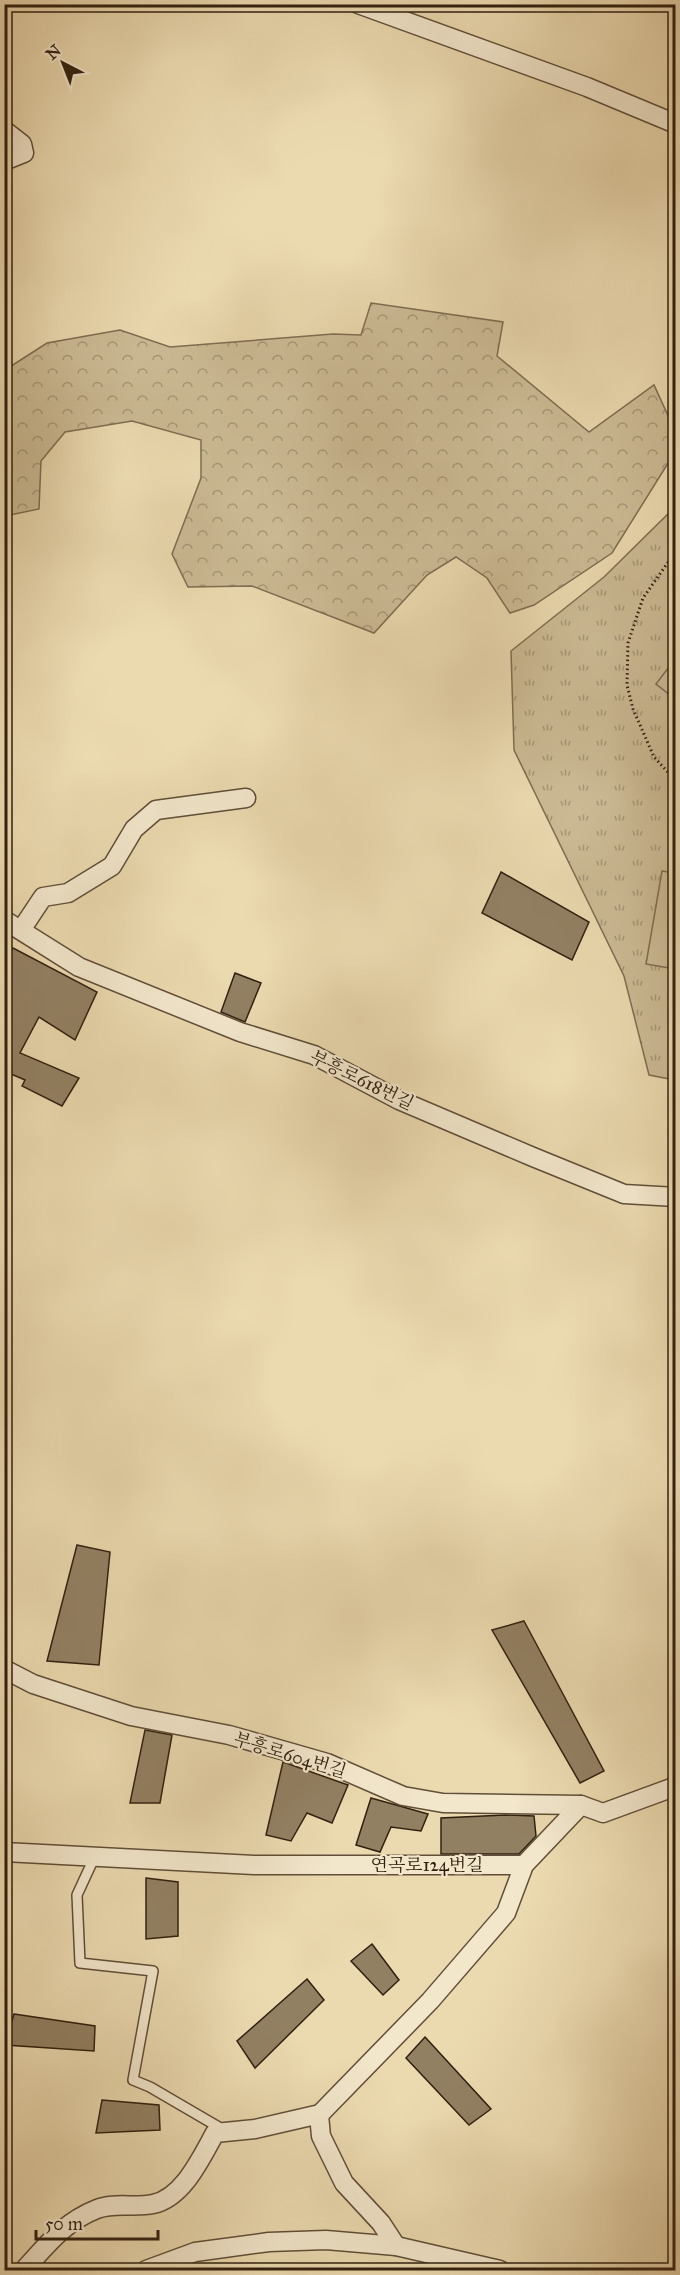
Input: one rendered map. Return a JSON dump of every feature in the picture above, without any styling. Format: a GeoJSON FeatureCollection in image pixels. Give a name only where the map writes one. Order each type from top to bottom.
{"type":"FeatureCollection","features":[{"type":"Feature","properties":{"kind":"street"},"geometry":{"type":"LineString","coordinates":[[358,4],[587,87],[675,124]]}},
{"type":"Feature","properties":{"kind":"street"},"geometry":{"type":"LineString","coordinates":[[4,130],[22,144],[24,153],[4,160]]}},
{"type":"Feature","properties":{"kind":"street"},"geometry":{"type":"LineString","coordinates":[[21,930],[43,897],[68,893],[112,866],[134,829],[156,810],[246,798]]}},
{"type":"Feature","properties":{"kind":"street","name":"부흥로618번길"},"geometry":{"type":"LineString","coordinates":[[4,920],[79,967],[240,1032],[314,1055],[399,1100],[553,1165],[624,1194],[675,1197]]}},
{"type":"Feature","properties":{"kind":"street","name":"부흥로604번길"},"geometry":{"type":"LineString","coordinates":[[4,1669],[33,1684],[131,1716],[229,1735],[327,1763],[404,1796],[443,1803],[580,1805],[603,1813],[674,1787],[675,1784]]}},
{"type":"Feature","properties":{"kind":"street"},"geometry":{"type":"LineString","coordinates":[[24,2271],[65,2226],[99,2208],[154,2204],[172,2195],[195,2169],[215,2133],[255,2129],[319,2115],[430,2001],[506,1912],[524,1865],[580,1805]]}},
{"type":"Feature","properties":{"kind":"street","name":"연곡로124번길"},"geometry":{"type":"LineString","coordinates":[[4,1852],[254,1866],[524,1865]]}},
{"type":"Feature","properties":{"kind":"street"},"geometry":{"type":"LineString","coordinates":[[319,2115],[321,2136],[344,2183],[381,2223],[396,2246]]}},
{"type":"Feature","properties":{"kind":"street"},"geometry":{"type":"LineString","coordinates":[[146,2271],[195,2252],[269,2242],[326,2240],[396,2246],[500,2271]]}},
{"type":"Feature","properties":{"kind":"lane"},"geometry":{"type":"LineString","coordinates":[[95,1856],[77,1895],[80,1963],[153,1971],[133,2080],[150,2086],[227,2132]]}},
{"type":"Feature","properties":{"kind":"path"},"geometry":{"type":"LineString","coordinates":[[675,551],[643,598],[628,643],[627,685],[633,709],[654,757],[675,781]]}},
{"type":"Feature","properties":{"kind":"green space"},"geometry":{"type":"Polygon","coordinates":[[[371,303],[503,322],[497,356],[589,432],[654,385],[675,431],[675,452],[612,553],[534,605],[510,613],[487,578],[456,557],[427,575],[374,633],[252,586],[188,587],[172,554],[201,478],[201,440],[132,421],[65,432],[41,461],[39,509],[5,516],[5,370],[47,343],[120,330],[170,347],[333,334],[361,335],[371,303]]]}},
{"type":"Feature","properties":{"kind":"green space"},"geometry":{"type":"Polygon","coordinates":[[[675,507],[675,1080],[649,1075],[624,976],[514,750],[511,651],[604,577],[675,507]]]}},
{"type":"Feature","properties":{"kind":"green space"},"geometry":{"type":"Polygon","coordinates":[[[675,659],[676,699],[656,684],[675,659]]]}},
{"type":"Feature","properties":{"kind":"green space"},"geometry":{"type":"Polygon","coordinates":[[[662,871],[675,873],[675,969],[646,964],[662,871]]]}},
{"type":"Feature","properties":{"kind":"building"},"geometry":{"type":"Polygon","coordinates":[[[501,872],[589,922],[572,960],[482,913],[501,872]]]}},
{"type":"Feature","properties":{"kind":"building"},"geometry":{"type":"Polygon","coordinates":[[[13,948],[97,992],[75,1040],[39,1017],[20,1053],[79,1078],[62,1106],[22,1086],[25,1080],[4,1071],[4,964],[13,948]]]}},
{"type":"Feature","properties":{"kind":"building"},"geometry":{"type":"Polygon","coordinates":[[[235,973],[261,983],[245,1022],[221,1012],[235,973]]]}},
{"type":"Feature","properties":{"kind":"building"},"geometry":{"type":"Polygon","coordinates":[[[77,1545],[110,1552],[99,1665],[47,1661],[77,1545]]]}},
{"type":"Feature","properties":{"kind":"building"},"geometry":{"type":"Polygon","coordinates":[[[524,1621],[604,1771],[580,1783],[492,1630],[524,1621]]]}},
{"type":"Feature","properties":{"kind":"building"},"geometry":{"type":"Polygon","coordinates":[[[145,1730],[172,1735],[160,1803],[130,1803],[145,1730]]]}},
{"type":"Feature","properties":{"kind":"building"},"geometry":{"type":"Polygon","coordinates":[[[283,1762],[348,1785],[332,1823],[307,1813],[291,1841],[266,1835],[283,1762]]]}},
{"type":"Feature","properties":{"kind":"building"},"geometry":{"type":"Polygon","coordinates":[[[371,1798],[428,1814],[421,1831],[391,1827],[380,1852],[356,1845],[371,1798]]]}},
{"type":"Feature","properties":{"kind":"building"},"geometry":{"type":"Polygon","coordinates":[[[534,1816],[536,1836],[519,1854],[441,1854],[441,1818],[534,1816]]]}},
{"type":"Feature","properties":{"kind":"building"},"geometry":{"type":"Polygon","coordinates":[[[146,1878],[178,1882],[178,1936],[146,1939],[146,1878]]]}},
{"type":"Feature","properties":{"kind":"building"},"geometry":{"type":"Polygon","coordinates":[[[372,1944],[399,1980],[383,1995],[351,1961],[372,1944]]]}},
{"type":"Feature","properties":{"kind":"building"},"geometry":{"type":"Polygon","coordinates":[[[307,1979],[324,2000],[255,2068],[237,2041],[307,1979]]]}},
{"type":"Feature","properties":{"kind":"building"},"geometry":{"type":"Polygon","coordinates":[[[14,2014],[95,2026],[94,2051],[5,2045],[14,2014]]]}},
{"type":"Feature","properties":{"kind":"building"},"geometry":{"type":"Polygon","coordinates":[[[425,2037],[491,2109],[469,2125],[406,2058],[425,2037]]]}},
{"type":"Feature","properties":{"kind":"building"},"geometry":{"type":"Polygon","coordinates":[[[102,2100],[159,2105],[160,2130],[96,2133],[102,2100]]]}},
{"type":"Feature","properties":{"kind":"waterway"},"geometry":{"type":"LineString","coordinates":[[331,2270],[345,2270]]}}]}
